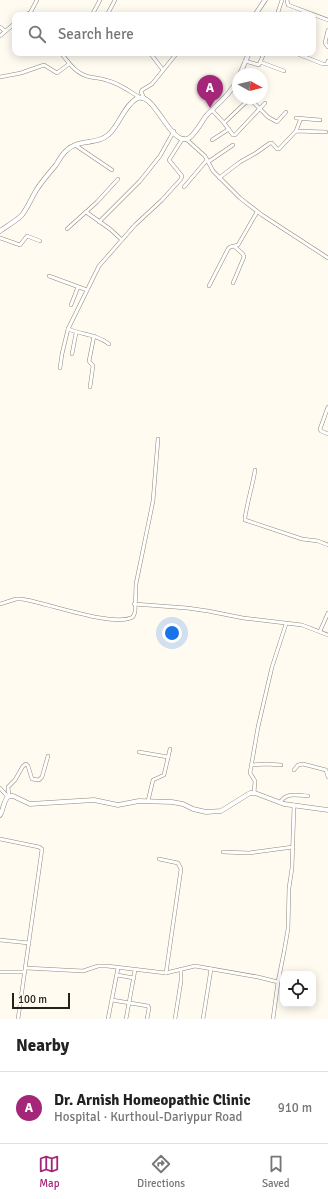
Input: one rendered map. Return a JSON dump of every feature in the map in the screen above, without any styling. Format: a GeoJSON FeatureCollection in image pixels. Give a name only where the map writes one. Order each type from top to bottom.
{"type":"FeatureCollection","features":[{"type":"Feature","properties":{"kind":"street"},"geometry":{"type":"LineString","coordinates":[[30,12],[37,0]]}},
{"type":"Feature","properties":{"kind":"street"},"geometry":{"type":"LineString","coordinates":[[94,12],[100,0]]}},
{"type":"Feature","properties":{"kind":"street"},"geometry":{"type":"LineString","coordinates":[[109,12],[115,0]]}},
{"type":"Feature","properties":{"kind":"street"},"geometry":{"type":"LineString","coordinates":[[257,12],[265,0]]}},
{"type":"Feature","properties":{"kind":"street"},"geometry":{"type":"LineString","coordinates":[[278,12],[282,0]]}},
{"type":"Feature","properties":{"kind":"street"},"geometry":{"type":"LineString","coordinates":[[287,0],[288,5],[307,12]]}},
{"type":"Feature","properties":{"kind":"street"},"geometry":{"type":"LineString","coordinates":[[316,16],[328,20]]}},
{"type":"Feature","properties":{"kind":"street"},"geometry":{"type":"LineString","coordinates":[[0,36],[12,25]]}},
{"type":"Feature","properties":{"kind":"street"},"geometry":{"type":"LineString","coordinates":[[0,27],[5,31]]}},
{"type":"Feature","properties":{"kind":"street"},"geometry":{"type":"LineString","coordinates":[[328,30],[324,43],[328,47]]}},
{"type":"Feature","properties":{"kind":"street"},"geometry":{"type":"LineString","coordinates":[[63,56],[69,64],[84,75],[113,82],[126,88],[153,106],[174,132],[202,153],[213,171],[257,212],[328,258]]}},
{"type":"Feature","properties":{"kind":"street"},"geometry":{"type":"LineString","coordinates":[[152,56],[163,70]]}},
{"type":"Feature","properties":{"kind":"street"},"geometry":{"type":"LineString","coordinates":[[141,98],[141,90],[152,84],[175,56]]}},
{"type":"Feature","properties":{"kind":"street"},"geometry":{"type":"LineString","coordinates":[[242,68],[247,56]]}},
{"type":"Feature","properties":{"kind":"street"},"geometry":{"type":"LineString","coordinates":[[245,61],[258,65],[263,56]]}},
{"type":"Feature","properties":{"kind":"street"},"geometry":{"type":"LineString","coordinates":[[303,56],[323,64],[328,62],[328,68]]}},
{"type":"Feature","properties":{"kind":"street"},"geometry":{"type":"LineString","coordinates":[[260,62],[284,71]]}},
{"type":"Feature","properties":{"kind":"street"},"geometry":{"type":"LineString","coordinates":[[0,77],[21,73],[44,65],[57,73],[69,64]]}},
{"type":"Feature","properties":{"kind":"street"},"geometry":{"type":"LineString","coordinates":[[188,182],[182,178],[169,160],[184,139],[191,136],[205,117],[232,90]]}},
{"type":"Feature","properties":{"kind":"street"},"geometry":{"type":"LineString","coordinates":[[0,231],[21,215],[46,174],[65,151],[75,145],[97,141],[106,137],[116,127],[136,98],[141,98]]}},
{"type":"Feature","properties":{"kind":"street"},"geometry":{"type":"LineString","coordinates":[[224,123],[249,101],[252,101],[268,117],[278,122],[286,112]]}},
{"type":"Feature","properties":{"kind":"street"},"geometry":{"type":"LineString","coordinates":[[212,110],[233,135],[264,104]]}},
{"type":"Feature","properties":{"kind":"street"},"geometry":{"type":"LineString","coordinates":[[296,118],[320,120]]}},
{"type":"Feature","properties":{"kind":"street"},"geometry":{"type":"LineString","coordinates":[[220,178],[240,162],[270,143],[279,149],[296,131],[301,118]]}},
{"type":"Feature","properties":{"kind":"street"},"geometry":{"type":"LineString","coordinates":[[212,140],[229,129]]}},
{"type":"Feature","properties":{"kind":"street"},"geometry":{"type":"LineString","coordinates":[[296,131],[326,132]]}},
{"type":"Feature","properties":{"kind":"street"},"geometry":{"type":"LineString","coordinates":[[99,222],[140,182],[160,156],[174,132]]}},
{"type":"Feature","properties":{"kind":"street"},"geometry":{"type":"LineString","coordinates":[[75,145],[112,170]]}},
{"type":"Feature","properties":{"kind":"street"},"geometry":{"type":"LineString","coordinates":[[184,187],[207,161],[233,145]]}},
{"type":"Feature","properties":{"kind":"street"},"geometry":{"type":"LineString","coordinates":[[60,368],[68,329],[99,266],[182,178]]}},
{"type":"Feature","properties":{"kind":"street"},"geometry":{"type":"LineString","coordinates":[[67,229],[118,179]]}},
{"type":"Feature","properties":{"kind":"street"},"geometry":{"type":"LineString","coordinates":[[86,212],[110,229],[122,240]]}},
{"type":"Feature","properties":{"kind":"street"},"geometry":{"type":"LineString","coordinates":[[209,286],[228,249],[230,246],[239,244],[257,212]]}},
{"type":"Feature","properties":{"kind":"street"},"geometry":{"type":"LineString","coordinates":[[0,238],[20,245],[27,236],[40,241]]}},
{"type":"Feature","properties":{"kind":"street"},"geometry":{"type":"LineString","coordinates":[[233,283],[244,257],[235,246]]}},
{"type":"Feature","properties":{"kind":"street"},"geometry":{"type":"LineString","coordinates":[[49,276],[87,290]]}},
{"type":"Feature","properties":{"kind":"street"},"geometry":{"type":"LineString","coordinates":[[71,305],[78,287]]}},
{"type":"Feature","properties":{"kind":"street"},"geometry":{"type":"LineString","coordinates":[[68,329],[76,333],[101,338],[109,344]]}},
{"type":"Feature","properties":{"kind":"street"},"geometry":{"type":"LineString","coordinates":[[72,354],[76,333]]}},
{"type":"Feature","properties":{"kind":"street"},"geometry":{"type":"LineString","coordinates":[[90,387],[93,366],[89,361],[94,336]]}},
{"type":"Feature","properties":{"kind":"street"},"geometry":{"type":"LineString","coordinates":[[328,407],[320,429],[328,434]]}},
{"type":"Feature","properties":{"kind":"street"},"geometry":{"type":"LineString","coordinates":[[0,604],[21,599],[97,618],[126,620],[133,618],[139,566],[153,501],[158,439]]}},
{"type":"Feature","properties":{"kind":"street"},"geometry":{"type":"LineString","coordinates":[[255,470],[245,516],[246,520],[302,539],[318,541],[328,545]]}},
{"type":"Feature","properties":{"kind":"street"},"geometry":{"type":"LineString","coordinates":[[134,604],[208,611],[243,618],[302,625],[328,635]]}},
{"type":"Feature","properties":{"kind":"street"},"geometry":{"type":"LineString","coordinates":[[320,631],[328,614]]}},
{"type":"Feature","properties":{"kind":"street"},"geometry":{"type":"LineString","coordinates":[[254,793],[255,781],[251,775],[252,765],[265,693],[286,624]]}},
{"type":"Feature","properties":{"kind":"street"},"geometry":{"type":"LineString","coordinates":[[148,801],[152,782],[154,779],[162,777],[164,774],[170,749]]}},
{"type":"Feature","properties":{"kind":"street"},"geometry":{"type":"LineString","coordinates":[[139,752],[168,758]]}},
{"type":"Feature","properties":{"kind":"street"},"geometry":{"type":"LineString","coordinates":[[0,815],[3,811],[5,799],[8,796],[8,787],[15,780],[23,766],[26,764],[28,766],[32,779],[39,780],[42,777],[48,756]]}},
{"type":"Feature","properties":{"kind":"street"},"geometry":{"type":"LineString","coordinates":[[252,765],[281,765]]}},
{"type":"Feature","properties":{"kind":"street"},"geometry":{"type":"LineString","coordinates":[[294,770],[298,765],[320,768],[326,770],[328,777]]}},
{"type":"Feature","properties":{"kind":"street"},"geometry":{"type":"LineString","coordinates":[[0,788],[8,796],[13,796],[30,804],[94,800],[118,805],[139,801],[172,802],[206,812],[216,812],[221,811],[244,795],[254,793],[280,803],[328,810]]}},
{"type":"Feature","properties":{"kind":"street"},"geometry":{"type":"LineString","coordinates":[[280,803],[286,796],[308,796]]}},
{"type":"Feature","properties":{"kind":"street"},"geometry":{"type":"LineString","coordinates":[[273,1019],[288,929],[294,806]]}},
{"type":"Feature","properties":{"kind":"street"},"geometry":{"type":"LineString","coordinates":[[0,839],[42,848],[18,1019]]}},
{"type":"Feature","properties":{"kind":"street"},"geometry":{"type":"LineString","coordinates":[[223,852],[249,853],[293,847]]}},
{"type":"Feature","properties":{"kind":"street"},"geometry":{"type":"LineString","coordinates":[[159,859],[178,863],[181,869],[166,973]]}},
{"type":"Feature","properties":{"kind":"street"},"geometry":{"type":"LineString","coordinates":[[0,940],[29,943]]}},
{"type":"Feature","properties":{"kind":"street"},"geometry":{"type":"LineString","coordinates":[[0,972],[26,970],[83,971],[98,966],[166,973],[195,966],[278,982]]}},
{"type":"Feature","properties":{"kind":"street"},"geometry":{"type":"LineString","coordinates":[[108,1019],[118,968]]}},
{"type":"Feature","properties":{"kind":"street"},"geometry":{"type":"LineString","coordinates":[[175,1019],[181,981],[181,969]]}},
{"type":"Feature","properties":{"kind":"street"},"geometry":{"type":"LineString","coordinates":[[203,1019],[211,969]]}},
{"type":"Feature","properties":{"kind":"street"},"geometry":{"type":"LineString","coordinates":[[126,1019],[135,970]]}},
{"type":"Feature","properties":{"kind":"street"},"geometry":{"type":"LineString","coordinates":[[117,975],[134,978]]}},
{"type":"Feature","properties":{"kind":"street"},"geometry":{"type":"LineString","coordinates":[[112,1000],[148,1006],[147,1019]]}},
{"type":"Feature","properties":{"kind":"place","name":"Dr. Arnish Homeopathic Clinic"},"geometry":{"type":"Point","coordinates":[210,108]}}]}
